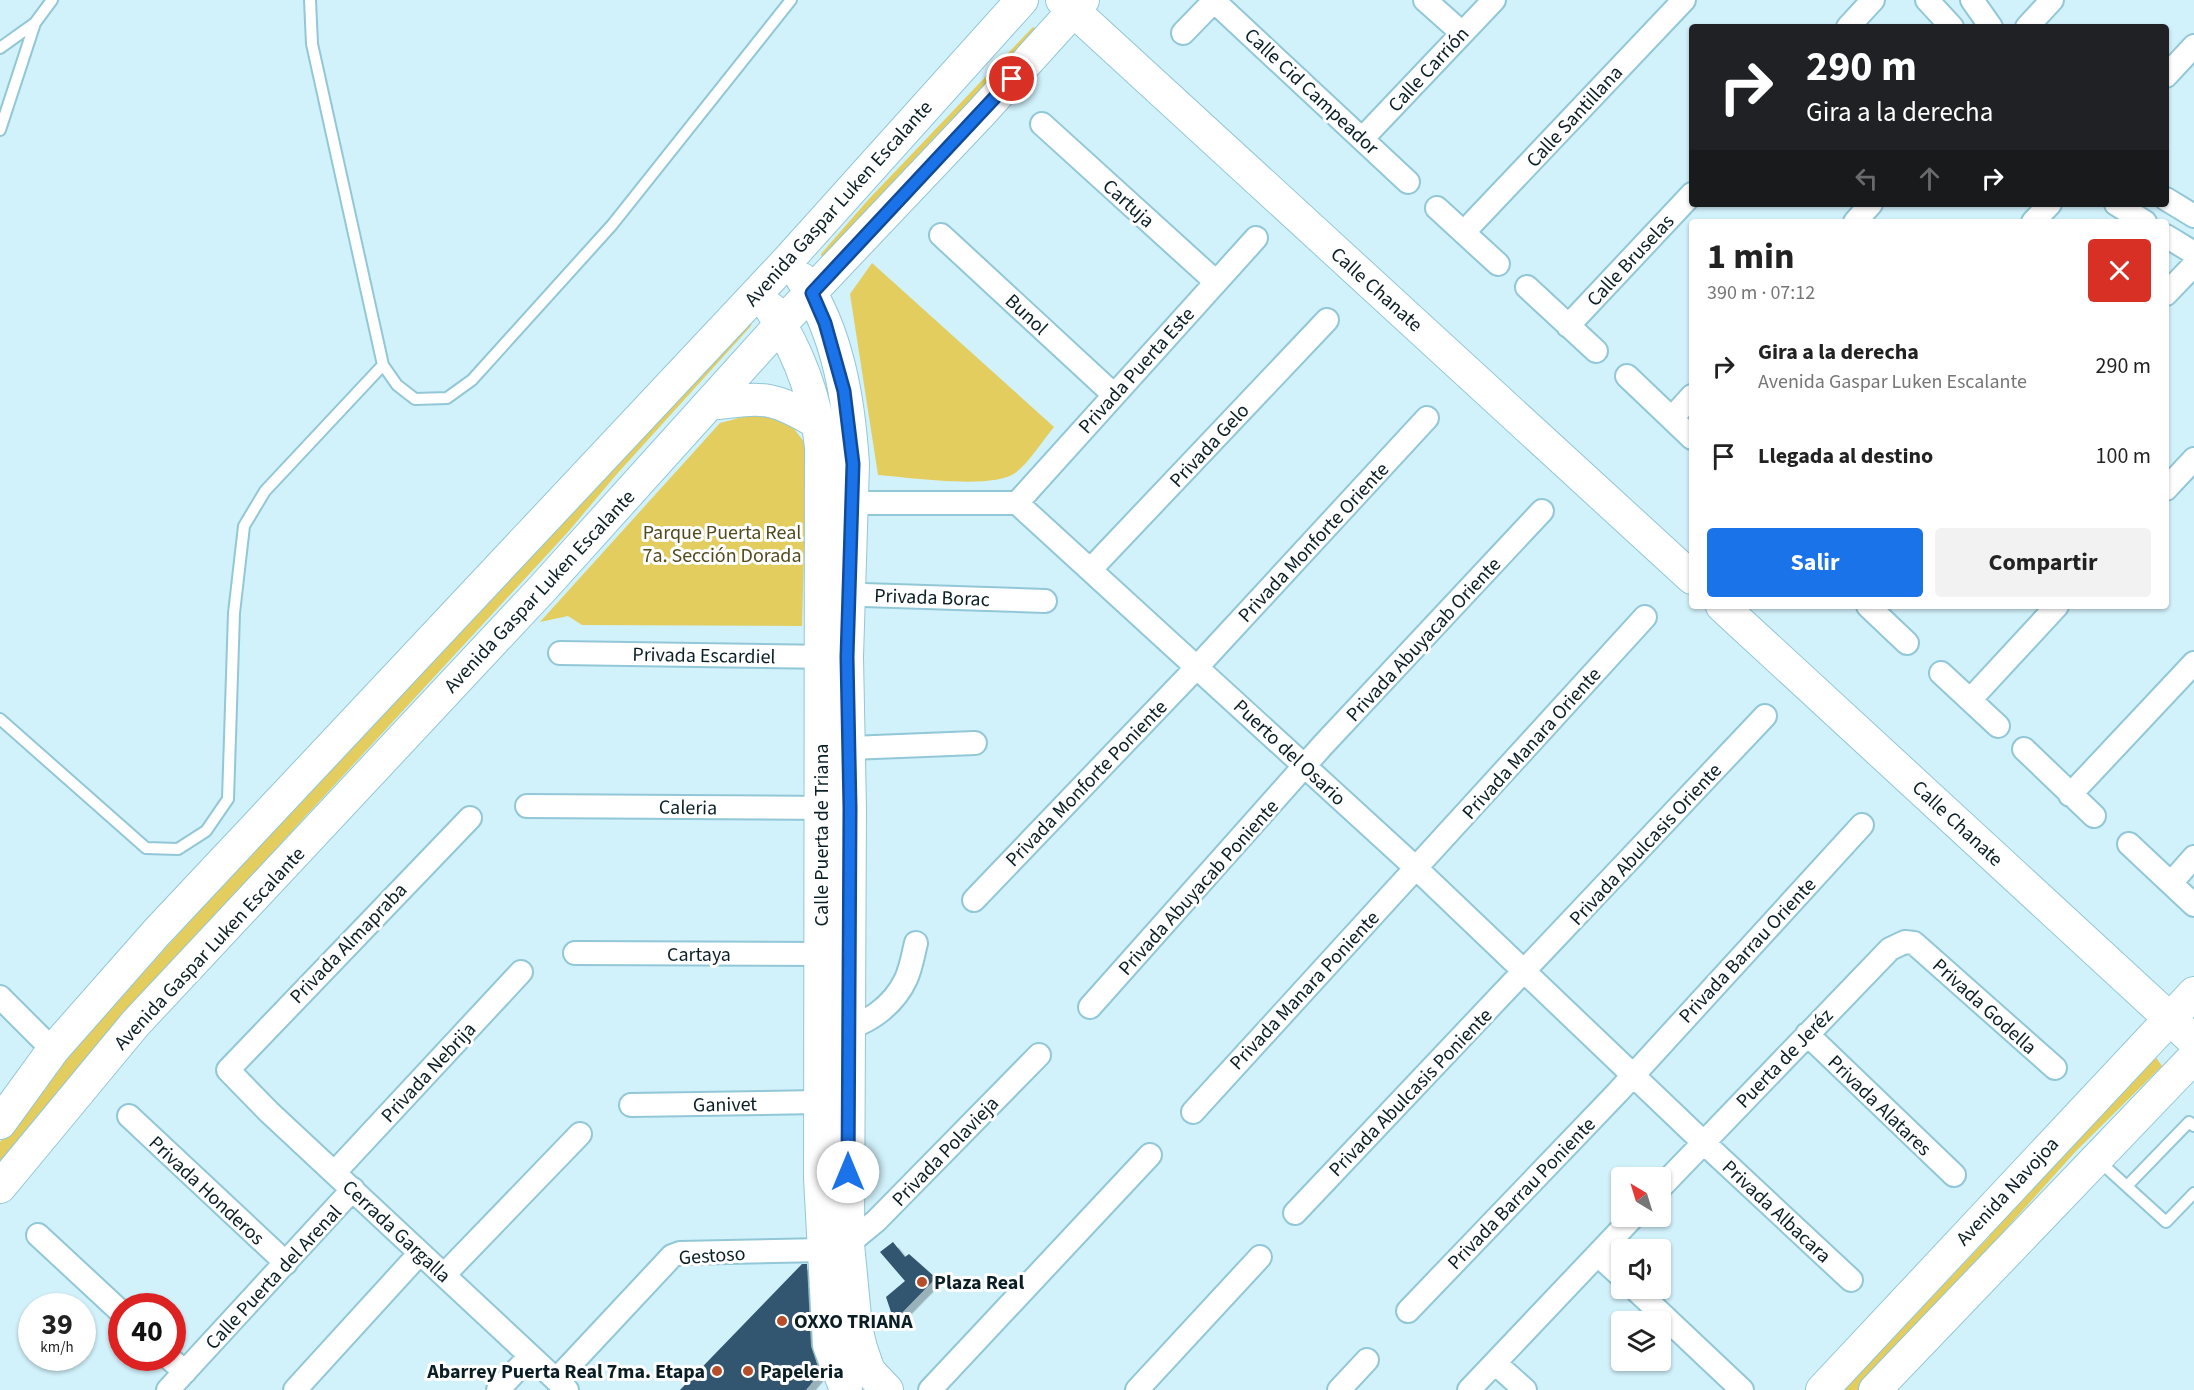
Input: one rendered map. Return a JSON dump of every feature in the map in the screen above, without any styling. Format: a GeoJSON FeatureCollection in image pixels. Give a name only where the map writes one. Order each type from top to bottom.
{"type":"FeatureCollection","features":[{"type":"Feature","properties":{"kind":"street","name":"Avenida Gaspar Luken Escalante"},"geometry":{"type":"LineString","coordinates":[[0,1123],[53,1050],[157,932],[789,259],[1022,0]]}},
{"type":"Feature","properties":{"kind":"street"},"geometry":{"type":"LineString","coordinates":[[1425,0],[1462,33]]}},
{"type":"Feature","properties":{"kind":"street","name":"Calle Carrión"},"geometry":{"type":"LineString","coordinates":[[1363,138],[1494,0]]}},
{"type":"Feature","properties":{"kind":"street","name":"Calle Santillana"},"geometry":{"type":"LineString","coordinates":[[1464,232],[1684,0]]}},
{"type":"Feature","properties":{"kind":"street"},"geometry":{"type":"LineString","coordinates":[[1851,24],[1873,0]]}},
{"type":"Feature","properties":{"kind":"street"},"geometry":{"type":"LineString","coordinates":[[1927,0],[1949,24]]}},
{"type":"Feature","properties":{"kind":"street"},"geometry":{"type":"LineString","coordinates":[[1972,0],[1989,24]]}},
{"type":"Feature","properties":{"kind":"street"},"geometry":{"type":"LineString","coordinates":[[2030,24],[2052,0]]}},
{"type":"Feature","properties":{"kind":"street"},"geometry":{"type":"LineString","coordinates":[[1183,33],[1215,1]]}},
{"type":"Feature","properties":{"kind":"street","name":"Calle Cid Campeador"},"geometry":{"type":"LineString","coordinates":[[1215,1],[1408,182]]}},
{"type":"Feature","properties":{"kind":"street","name":"Avenida Gaspar Luken Escalante"},"geometry":{"type":"LineString","coordinates":[[0,1187],[135,1024],[542,589],[1073,3]]}},
{"type":"Feature","properties":{"kind":"street","name":"Calle Chanate"},"geometry":{"type":"LineString","coordinates":[[1073,3],[1689,575]]}},
{"type":"Feature","properties":{"kind":"street"},"geometry":{"type":"LineString","coordinates":[[2169,73],[2194,46]]}},
{"type":"Feature","properties":{"kind":"street","name":"Cartuja"},"geometry":{"type":"LineString","coordinates":[[1042,124],[1216,282]]}},
{"type":"Feature","properties":{"kind":"street","name":"Calle Bruselas"},"geometry":{"type":"LineString","coordinates":[[1568,326],[1689,197]]}},
{"type":"Feature","properties":{"kind":"street"},"geometry":{"type":"LineString","coordinates":[[2169,201],[2194,216]]}},
{"type":"Feature","properties":{"kind":"street"},"geometry":{"type":"LineString","coordinates":[[1858,219],[1868,207]]}},
{"type":"Feature","properties":{"kind":"street"},"geometry":{"type":"LineString","coordinates":[[2036,219],[2047,207]]}},
{"type":"Feature","properties":{"kind":"street"},"geometry":{"type":"LineString","coordinates":[[2121,207],[2140,219]]}},
{"type":"Feature","properties":{"kind":"street"},"geometry":{"type":"LineString","coordinates":[[1437,208],[1498,264]]}},
{"type":"Feature","properties":{"kind":"street","name":"Bunol"},"geometry":{"type":"LineString","coordinates":[[941,235],[1113,394]]}},
{"type":"Feature","properties":{"kind":"street","name":"Privada Puerta Este"},"geometry":{"type":"LineString","coordinates":[[1017,503],[1256,238]]}},
{"type":"Feature","properties":{"kind":"street"},"geometry":{"type":"LineString","coordinates":[[2169,238],[2194,253]]}},
{"type":"Feature","properties":{"kind":"street","name":"Calle Puerta de Triana"},"geometry":{"type":"LineString","coordinates":[[789,259],[812,293],[825,323],[841,377],[851,436],[852,503],[834,594]]}},
{"type":"Feature","properties":{"kind":"street"},"geometry":{"type":"LineString","coordinates":[[2169,291],[2194,265]]}},
{"type":"Feature","properties":{"kind":"street"},"geometry":{"type":"LineString","coordinates":[[1527,288],[1596,351]]}},
{"type":"Feature","properties":{"kind":"street","name":"Calle Puerta de Triana"},"geometry":{"type":"LineString","coordinates":[[760,290],[781,324],[810,389],[819,424],[820,502],[834,594],[835,1247]]}},
{"type":"Feature","properties":{"kind":"street","name":"Privada Gelo"},"geometry":{"type":"LineString","coordinates":[[1091,569],[1327,320]]}},
{"type":"Feature","properties":{"kind":"street"},"geometry":{"type":"LineString","coordinates":[[1627,376],[1689,435]]}},
{"type":"Feature","properties":{"kind":"street"},"geometry":{"type":"LineString","coordinates":[[810,389],[841,377]]}},
{"type":"Feature","properties":{"kind":"street"},"geometry":{"type":"LineString","coordinates":[[709,404],[770,399],[787,405],[819,424]]}},
{"type":"Feature","properties":{"kind":"street"},"geometry":{"type":"LineString","coordinates":[[1672,418],[1689,399]]}},
{"type":"Feature","properties":{"kind":"street","name":"Privada Monforte Oriente"},"geometry":{"type":"LineString","coordinates":[[1198,666],[1427,418]]}},
{"type":"Feature","properties":{"kind":"street"},"geometry":{"type":"LineString","coordinates":[[2169,486],[2194,459]]}},
{"type":"Feature","properties":{"kind":"street"},"geometry":{"type":"LineString","coordinates":[[820,502],[1017,503]]}},
{"type":"Feature","properties":{"kind":"street","name":"Puerto del Osario"},"geometry":{"type":"LineString","coordinates":[[1017,503],[1198,666],[1416,868],[1703,1142]]}},
{"type":"Feature","properties":{"kind":"street","name":"Privada Abuyacab Oriente"},"geometry":{"type":"LineString","coordinates":[[1305,766],[1542,511]]}},
{"type":"Feature","properties":{"kind":"street","name":"Privada Borac"},"geometry":{"type":"LineString","coordinates":[[834,594],[1045,601]]}},
{"type":"Feature","properties":{"kind":"street","name":"Calle Chanate"},"geometry":{"type":"LineString","coordinates":[[1725,609],[2194,1041]]}},
{"type":"Feature","properties":{"kind":"street"},"geometry":{"type":"LineString","coordinates":[[1873,609],[1907,643]]}},
{"type":"Feature","properties":{"kind":"street"},"geometry":{"type":"LineString","coordinates":[[1970,700],[2054,609]]}},
{"type":"Feature","properties":{"kind":"street","name":"Privada Manara Oriente"},"geometry":{"type":"LineString","coordinates":[[1416,868],[1645,617]]}},
{"type":"Feature","properties":{"kind":"street","name":"Privada Escardiel"},"geometry":{"type":"LineString","coordinates":[[560,653],[833,657]]}},
{"type":"Feature","properties":{"kind":"street","name":"Calle Puerta de Triana"},"geometry":{"type":"LineString","coordinates":[[833,657],[850,748],[835,808],[822,954],[834,1029],[819,1102],[835,1247],[856,1327],[862,1385]]}},
{"type":"Feature","properties":{"kind":"street"},"geometry":{"type":"LineString","coordinates":[[2070,795],[2194,663]]}},
{"type":"Feature","properties":{"kind":"street","name":"Privada Monforte Poniente"},"geometry":{"type":"LineString","coordinates":[[974,900],[1198,666]]}},
{"type":"Feature","properties":{"kind":"street"},"geometry":{"type":"LineString","coordinates":[[1941,673],[1998,726]]}},
{"type":"Feature","properties":{"kind":"street","name":"Privada Abulcasis Oriente"},"geometry":{"type":"LineString","coordinates":[[1525,971],[1765,716]]}},
{"type":"Feature","properties":{"kind":"street"},"geometry":{"type":"LineString","coordinates":[[850,748],[975,743]]}},
{"type":"Feature","properties":{"kind":"street"},"geometry":{"type":"LineString","coordinates":[[2024,749],[2094,816]]}},
{"type":"Feature","properties":{"kind":"street","name":"Privada Abuyacab Poniente"},"geometry":{"type":"LineString","coordinates":[[1090,1007],[1305,766]]}},
{"type":"Feature","properties":{"kind":"street","name":"Caleria"},"geometry":{"type":"LineString","coordinates":[[526,806],[835,808]]}},
{"type":"Feature","properties":{"kind":"street","name":"Privada Almapraba"},"geometry":{"type":"LineString","coordinates":[[228,1070],[470,818]]}},
{"type":"Feature","properties":{"kind":"street","name":"Privada Barrau Oriente"},"geometry":{"type":"LineString","coordinates":[[1633,1075],[1862,825]]}},
{"type":"Feature","properties":{"kind":"street"},"geometry":{"type":"LineString","coordinates":[[2129,844],[2194,905]]}},
{"type":"Feature","properties":{"kind":"street"},"geometry":{"type":"LineString","coordinates":[[2171,883],[2194,857]]}},
{"type":"Feature","properties":{"kind":"street","name":"Privada Manara Poniente"},"geometry":{"type":"LineString","coordinates":[[1192,1112],[1416,868]]}},
{"type":"Feature","properties":{"kind":"street","name":"Puerta de Jeréz"},"geometry":{"type":"LineString","coordinates":[[1671,1176],[1890,949],[1905,942],[1914,943]]}},
{"type":"Feature","properties":{"kind":"street"},"geometry":{"type":"LineString","coordinates":[[834,1029],[870,1019],[897,993],[905,982],[916,943]]}},
{"type":"Feature","properties":{"kind":"street","name":"Privada Godella"},"geometry":{"type":"LineString","coordinates":[[1914,943],[2055,1068]]}},
{"type":"Feature","properties":{"kind":"street","name":"Cartaya"},"geometry":{"type":"LineString","coordinates":[[575,953],[822,954]]}},
{"type":"Feature","properties":{"kind":"street","name":"Privada Abulcasis Poniente"},"geometry":{"type":"LineString","coordinates":[[1295,1213],[1525,971]]}},
{"type":"Feature","properties":{"kind":"street","name":"Privada Nebrija"},"geometry":{"type":"LineString","coordinates":[[335,1172],[521,972]]}},
{"type":"Feature","properties":{"kind":"street","name":"Avenida Navojoa"},"geometry":{"type":"LineString","coordinates":[[1822,1390],[2194,993]]}},
{"type":"Feature","properties":{"kind":"street"},"geometry":{"type":"LineString","coordinates":[[0,997],[53,1050]]}},
{"type":"Feature","properties":{"kind":"street","name":"Privada Alatares"},"geometry":{"type":"LineString","coordinates":[[1807,1034],[1954,1175]]}},
{"type":"Feature","properties":{"kind":"street","name":"Privada Polavieja"},"geometry":{"type":"LineString","coordinates":[[835,1247],[876,1221],[1039,1055]]}},
{"type":"Feature","properties":{"kind":"street","name":"Avenida Navojoa"},"geometry":{"type":"LineString","coordinates":[[1875,1390],[2194,1057]]}},
{"type":"Feature","properties":{"kind":"street","name":"Cerrada Gargalla"},"geometry":{"type":"LineString","coordinates":[[228,1070],[269,1112],[562,1385]]}},
{"type":"Feature","properties":{"kind":"street","name":"Privada Barrau Poniente"},"geometry":{"type":"LineString","coordinates":[[1408,1311],[1633,1075]]}},
{"type":"Feature","properties":{"kind":"street","name":"Ganivet"},"geometry":{"type":"LineString","coordinates":[[631,1105],[819,1102]]}},
{"type":"Feature","properties":{"kind":"street","name":"Privada Honderos"},"geometry":{"type":"LineString","coordinates":[[129,1116],[286,1263]]}},
{"type":"Feature","properties":{"kind":"street"},"geometry":{"type":"LineString","coordinates":[[444,1275],[580,1134]]}},
{"type":"Feature","properties":{"kind":"street","name":"Privada Albacara"},"geometry":{"type":"LineString","coordinates":[[1703,1142],[1851,1280]]}},
{"type":"Feature","properties":{"kind":"street"},"geometry":{"type":"LineString","coordinates":[[930,1390],[1150,1155]]}},
{"type":"Feature","properties":{"kind":"street","name":"Calle Puerta del Arenal"},"geometry":{"type":"LineString","coordinates":[[186,1357],[286,1263],[353,1189]]}},
{"type":"Feature","properties":{"kind":"street"},"geometry":{"type":"LineString","coordinates":[[1469,1390],[1624,1227]]}},
{"type":"Feature","properties":{"kind":"street"},"geometry":{"type":"LineString","coordinates":[[38,1235],[108,1300]]}},
{"type":"Feature","properties":{"kind":"street","name":"Gestoso"},"geometry":{"type":"LineString","coordinates":[[562,1385],[672,1256],[680,1253],[835,1247]]}},
{"type":"Feature","properties":{"kind":"street"},"geometry":{"type":"LineString","coordinates":[[296,1390],[420,1253]]}},
{"type":"Feature","properties":{"kind":"street"},"geometry":{"type":"LineString","coordinates":[[1598,1255],[1611,1266]]}},
{"type":"Feature","properties":{"kind":"street"},"geometry":{"type":"LineString","coordinates":[[1137,1390],[1260,1257]]}},
{"type":"Feature","properties":{"kind":"street"},"geometry":{"type":"LineString","coordinates":[[1646,1299],[1742,1390]]}},
{"type":"Feature","properties":{"kind":"street"},"geometry":{"type":"LineString","coordinates":[[498,1390],[530,1356]]}},
{"type":"Feature","properties":{"kind":"street"},"geometry":{"type":"LineString","coordinates":[[1339,1390],[1367,1360]]}},
{"type":"Feature","properties":{"kind":"street"},"geometry":{"type":"LineString","coordinates":[[1495,1363],[1525,1390]]}},
{"type":"Feature","properties":{"kind":"street","name":"Calle Puerta del Arenal"},"geometry":{"type":"LineString","coordinates":[[168,1390],[175,1371]]}},
{"type":"Feature","properties":{"kind":"lane"},"geometry":{"type":"LineString","coordinates":[[0,48],[35,23],[52,0]]}},
{"type":"Feature","properties":{"kind":"lane"},"geometry":{"type":"LineString","coordinates":[[310,0],[312,44],[383,365],[397,385],[415,399],[447,398],[472,380],[612,225],[791,0]]}},
{"type":"Feature","properties":{"kind":"lane"},"geometry":{"type":"LineString","coordinates":[[0,130],[35,23]]}},
{"type":"Feature","properties":{"kind":"lane"},"geometry":{"type":"LineString","coordinates":[[0,719],[146,848],[178,849],[206,831],[228,799],[234,613],[244,526],[265,491],[383,365]]}},
{"type":"Feature","properties":{"kind":"lane"},"geometry":{"type":"LineString","coordinates":[[2127,1186],[2189,1122],[2194,1126]]}},
{"type":"Feature","properties":{"kind":"lane"},"geometry":{"type":"LineString","coordinates":[[2097,1158],[2166,1222],[2194,1193]]}},
{"type":"Feature","properties":{"kind":"green space"},"geometry":{"type":"Polygon","coordinates":[[[1033,27],[1037,29],[1036,32],[822,260],[821,254],[868,200],[1033,27]]]}},
{"type":"Feature","properties":{"kind":"green space"},"geometry":{"type":"Polygon","coordinates":[[[872,263],[1054,427],[1031,457],[1015,473],[1004,478],[969,482],[878,475],[850,294],[872,263]]]}},
{"type":"Feature","properties":{"kind":"green space"},"geometry":{"type":"Polygon","coordinates":[[[752,320],[751,326],[616,475],[568,532],[304,818],[64,1084],[0,1170],[0,1142],[88,1033],[266,838],[752,320]]]}},
{"type":"Feature","properties":{"kind":"green space","name":"Parque Puerta Real 7a. Sección Dorada"},"geometry":{"type":"Polygon","coordinates":[[[754,414],[789,422],[807,446],[802,626],[582,625],[568,616],[540,622],[720,423],[754,414]]]}},
{"type":"Feature","properties":{"kind":"green space"},"geometry":{"type":"Polygon","coordinates":[[[2155,1056],[2162,1066],[2076,1151],[1861,1390],[1843,1390],[1989,1237],[2005,1211],[2155,1056]]]}},
{"type":"Feature","properties":{"kind":"building","name":"Plaza Real"},"geometry":{"type":"Polygon","coordinates":[[[893,1242],[905,1257],[909,1254],[936,1278],[894,1321],[886,1297],[905,1281],[880,1252],[893,1242]]]}},
{"type":"Feature","properties":{"kind":"building"},"geometry":{"type":"Polygon","coordinates":[[[802,1264],[807,1264],[811,1346],[820,1373],[806,1390],[680,1390],[802,1264]]]}},
{"type":"Feature","properties":{"kind":"place","name":"Plaza Real"},"geometry":{"type":"Point","coordinates":[922,1282]}},
{"type":"Feature","properties":{"kind":"place","name":"OXXO TRIANA"},"geometry":{"type":"Point","coordinates":[782,1321]}},
{"type":"Feature","properties":{"kind":"place","name":"Abarrey Puerta Real 7ma. Etapa"},"geometry":{"type":"Point","coordinates":[717,1371]}},
{"type":"Feature","properties":{"kind":"place","name":"Papeleria"},"geometry":{"type":"Point","coordinates":[748,1371]}},
{"type":"Feature","properties":{"kind":"route"},"geometry":{"type":"LineString","coordinates":[[848,1172],[850,748],[847,657],[853,464],[848,405],[825,323],[812,293],[1012,79]]}}]}
